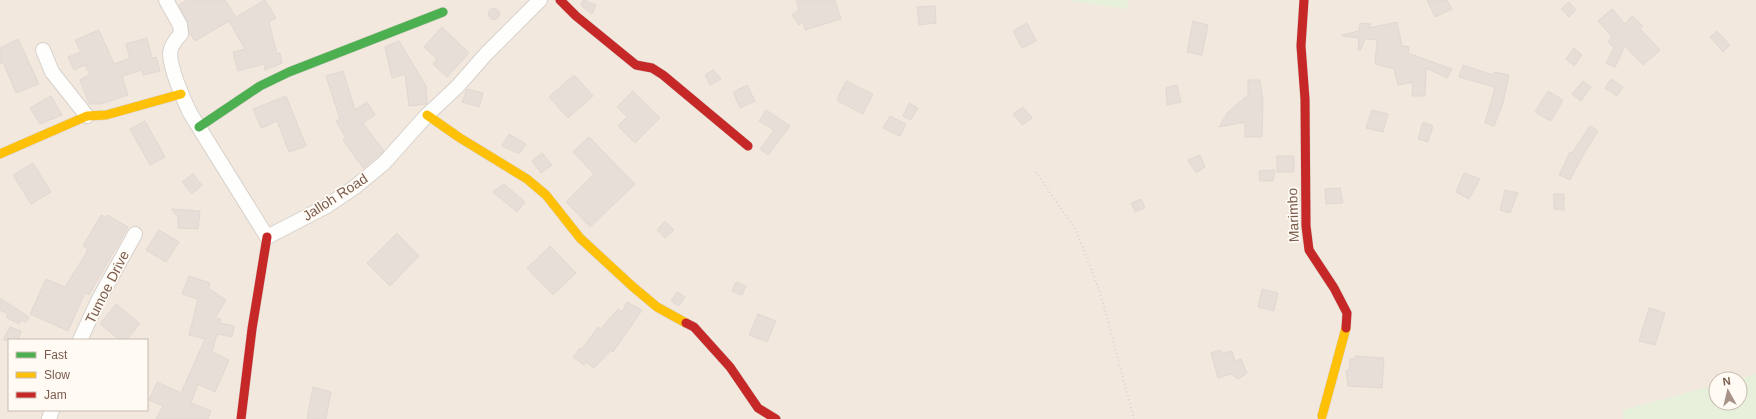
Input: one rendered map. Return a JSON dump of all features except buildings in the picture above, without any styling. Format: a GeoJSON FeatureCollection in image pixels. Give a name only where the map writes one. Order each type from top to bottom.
{"type":"FeatureCollection","features":[{"type":"Feature","properties":{"kind":"street"},"geometry":{"type":"LineString","coordinates":[[166,0],[180,25],[181,34],[175,41],[170,53],[181,94],[199,127],[267,237],[252,329],[241,419]]}},
{"type":"Feature","properties":{"kind":"street","name":"Jalloh Road"},"geometry":{"type":"LineString","coordinates":[[267,237],[327,206],[355,187],[384,163],[427,115],[457,87],[486,54],[540,0]]}},
{"type":"Feature","properties":{"kind":"street"},"geometry":{"type":"LineString","coordinates":[[560,0],[576,16],[636,65],[652,68],[664,74],[748,146]]}},
{"type":"Feature","properties":{"kind":"street","name":"Marimbo"},"geometry":{"type":"LineString","coordinates":[[1304,0],[1301,46],[1305,99],[1306,226],[1309,250],[1334,288],[1347,314],[1345,334],[1322,416]]}},
{"type":"Feature","properties":{"kind":"street"},"geometry":{"type":"LineString","coordinates":[[199,127],[260,86],[289,72],[443,12]]}},
{"type":"Feature","properties":{"kind":"street"},"geometry":{"type":"LineString","coordinates":[[43,50],[52,72],[87,116]]}},
{"type":"Feature","properties":{"kind":"street"},"geometry":{"type":"LineString","coordinates":[[0,154],[87,116],[106,115],[181,94]]}},
{"type":"Feature","properties":{"kind":"street"},"geometry":{"type":"LineString","coordinates":[[427,115],[460,138],[527,179],[546,195],[580,238],[632,286],[657,307],[694,327],[730,367],[758,408],[776,419]]}},
{"type":"Feature","properties":{"kind":"street","name":"Tumoe Drive"},"geometry":{"type":"LineString","coordinates":[[80,339],[99,299],[134,234]]}},
{"type":"Feature","properties":{"kind":"path"},"geometry":{"type":"LineString","coordinates":[[1036,172],[1076,230],[1100,292],[1134,419]]}},
{"type":"Feature","properties":{"kind":"shaded area"},"geometry":{"type":"Polygon","coordinates":[[[0,0],[1756,0],[1756,405],[1748,408],[1748,371],[1708,371],[1708,411],[1742,411],[1723,419],[0,419],[0,0]]]}},
{"type":"Feature","properties":{"kind":"green space"},"geometry":{"type":"Polygon","coordinates":[[[1066,0],[1129,0],[1127,9],[1066,0]]]}},
{"type":"Feature","properties":{"kind":"green space"},"geometry":{"type":"Polygon","coordinates":[[[1756,374],[1756,419],[1623,419],[1623,410],[1708,387],[1708,411],[1748,411],[1748,376],[1756,374]]]}},
{"type":"Feature","properties":{"kind":"traffic: fast"},"geometry":{"type":"LineString","coordinates":[[199,127],[260,86],[289,72],[443,12]]}},
{"type":"Feature","properties":{"kind":"traffic: slow"},"geometry":{"type":"LineString","coordinates":[[0,154],[87,116],[106,115],[181,94]]}},
{"type":"Feature","properties":{"kind":"traffic: slow"},"geometry":{"type":"LineString","coordinates":[[427,115],[460,138],[527,179],[546,195],[580,238],[632,286],[657,307],[686,323]]}},
{"type":"Feature","properties":{"kind":"traffic: slow"},"geometry":{"type":"LineString","coordinates":[[1322,416],[1346,328]]}},
{"type":"Feature","properties":{"kind":"traffic: jam"},"geometry":{"type":"LineString","coordinates":[[560,0],[576,16],[636,65],[652,68],[663,75],[748,146]]}},
{"type":"Feature","properties":{"kind":"traffic: jam"},"geometry":{"type":"LineString","coordinates":[[1304,0],[1301,46],[1305,99],[1306,226],[1309,250],[1334,288],[1347,313],[1346,328]]}},
{"type":"Feature","properties":{"kind":"traffic: jam"},"geometry":{"type":"LineString","coordinates":[[241,419],[252,329],[267,237]]}},
{"type":"Feature","properties":{"kind":"traffic: jam"},"geometry":{"type":"LineString","coordinates":[[686,323],[694,327],[730,367],[758,408],[776,419]]}}]}
